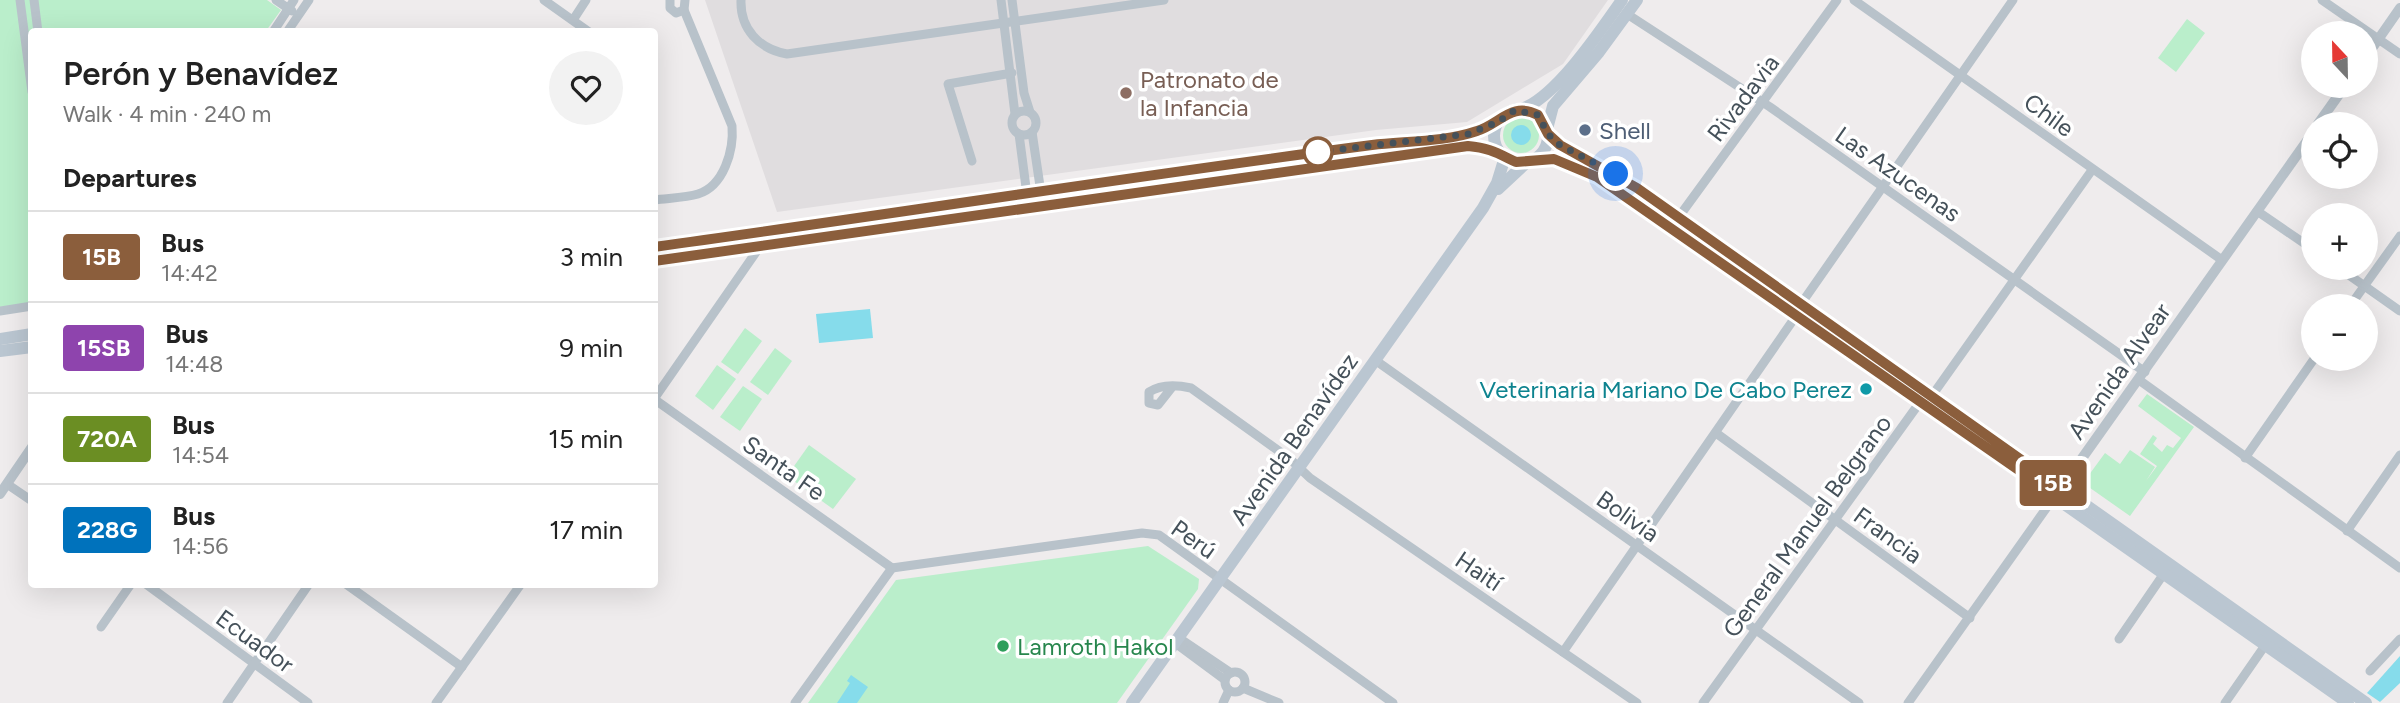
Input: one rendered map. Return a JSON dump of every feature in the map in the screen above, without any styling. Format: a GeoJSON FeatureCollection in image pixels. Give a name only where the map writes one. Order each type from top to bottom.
{"type":"FeatureCollection","features":[{"type":"Feature","properties":{"kind":"main road"},"geometry":{"type":"LineString","coordinates":[[658,246],[1468,134],[1498,122],[1508,112],[1522,109],[1539,100],[1579,58],[1622,0]]}},
{"type":"Feature","properties":{"kind":"main road"},"geometry":{"type":"LineString","coordinates":[[1531,160],[1545,148],[1553,106],[1637,0]]}},
{"type":"Feature","properties":{"kind":"main road"},"geometry":{"type":"LineString","coordinates":[[1522,109],[1538,115],[1560,145],[1616,174],[1799,310],[2351,699]]}},
{"type":"Feature","properties":{"kind":"main road"},"geometry":{"type":"LineString","coordinates":[[1498,122],[1494,137],[1502,154]]}},
{"type":"Feature","properties":{"kind":"main road"},"geometry":{"type":"LineString","coordinates":[[658,260],[1468,146],[1502,154],[1516,162],[1565,162],[1597,177],[1799,310]]}},
{"type":"Feature","properties":{"kind":"main road","name":"Avenida Benavídez"},"geometry":{"type":"LineString","coordinates":[[1488,200],[1502,154]]}},
{"type":"Feature","properties":{"kind":"main road","name":"Avenida Benavídez"},"geometry":{"type":"LineString","coordinates":[[1132,703],[1488,200],[1531,160]]}},
{"type":"Feature","properties":{"kind":"main road"},"geometry":{"type":"LineString","coordinates":[[0,339],[28,335]]}},
{"type":"Feature","properties":{"kind":"main road"},"geometry":{"type":"LineString","coordinates":[[0,351],[28,348]]}},
{"type":"Feature","properties":{"kind":"main road"},"geometry":{"type":"LineString","coordinates":[[2058,492],[2266,644],[2351,699],[2366,703]]}},
{"type":"Feature","properties":{"kind":"street"},"geometry":{"type":"LineString","coordinates":[[20,0],[28,61]]}},
{"type":"Feature","properties":{"kind":"street"},"geometry":{"type":"LineString","coordinates":[[34,0],[38,28]]}},
{"type":"Feature","properties":{"kind":"street"},"geometry":{"type":"LineString","coordinates":[[276,0],[298,16]]}},
{"type":"Feature","properties":{"kind":"street"},"geometry":{"type":"LineString","coordinates":[[276,28],[295,0]]}},
{"type":"Feature","properties":{"kind":"street"},"geometry":{"type":"LineString","coordinates":[[290,28],[309,0]]}},
{"type":"Feature","properties":{"kind":"street"},"geometry":{"type":"LineString","coordinates":[[544,0],[584,28]]}},
{"type":"Feature","properties":{"kind":"street"},"geometry":{"type":"LineString","coordinates":[[573,20],[586,0]]}},
{"type":"Feature","properties":{"kind":"street"},"geometry":{"type":"LineString","coordinates":[[670,0],[671,10],[679,13],[685,5]]}},
{"type":"Feature","properties":{"kind":"street"},"geometry":{"type":"LineString","coordinates":[[741,0],[744,23],[752,35],[774,52],[787,54],[1124,3],[1164,0]]}},
{"type":"Feature","properties":{"kind":"street"},"geometry":{"type":"LineString","coordinates":[[1001,0],[1010,22],[1024,93],[1030,112],[1037,121],[1032,132],[1041,193]]}},
{"type":"Feature","properties":{"kind":"street"},"geometry":{"type":"LineString","coordinates":[[1012,0],[1010,22],[1016,114],[1013,126],[1019,134],[1027,195]]}},
{"type":"Feature","properties":{"kind":"street","name":"Rivadavia"},"geometry":{"type":"LineString","coordinates":[[1678,218],[1838,0]]}},
{"type":"Feature","properties":{"kind":"street","name":"Chile"},"geometry":{"type":"LineString","coordinates":[[1854,0],[2221,261]]}},
{"type":"Feature","properties":{"kind":"street"},"geometry":{"type":"LineString","coordinates":[[1563,652],[2013,0]]}},
{"type":"Feature","properties":{"kind":"street"},"geometry":{"type":"LineString","coordinates":[[2322,0],[2352,21]]}},
{"type":"Feature","properties":{"kind":"street"},"geometry":{"type":"LineString","coordinates":[[658,200],[696,195],[707,190],[718,179],[729,159],[733,139],[732,126],[685,5]]}},
{"type":"Feature","properties":{"kind":"street"},"geometry":{"type":"LineString","coordinates":[[2400,8],[2378,39],[2400,54]]}},
{"type":"Feature","properties":{"kind":"street","name":"Las Azucenas"},"geometry":{"type":"LineString","coordinates":[[1627,14],[1884,187],[2013,279],[2245,458],[2400,568]]}},
{"type":"Feature","properties":{"kind":"street"},"geometry":{"type":"LineString","coordinates":[[972,161],[948,84],[1012,73]]}},
{"type":"Feature","properties":{"kind":"street"},"geometry":{"type":"LineString","coordinates":[[1016,114],[1030,112]]}},
{"type":"Feature","properties":{"kind":"street"},"geometry":{"type":"LineString","coordinates":[[1019,134],[1032,132]]}},
{"type":"Feature","properties":{"kind":"street","name":"Avenida Alvear"},"geometry":{"type":"LineString","coordinates":[[1908,703],[2301,149]]}},
{"type":"Feature","properties":{"kind":"street","name":"General Manuel Belgrano"},"geometry":{"type":"LineString","coordinates":[[1703,703],[2092,170]]}},
{"type":"Feature","properties":{"kind":"street"},"geometry":{"type":"LineString","coordinates":[[2257,211],[2301,241]]}},
{"type":"Feature","properties":{"kind":"street"},"geometry":{"type":"LineString","coordinates":[[658,393],[761,246],[764,232]]}},
{"type":"Feature","properties":{"kind":"street"},"geometry":{"type":"LineString","coordinates":[[2358,294],[2400,236]]}},
{"type":"Feature","properties":{"kind":"street"},"geometry":{"type":"LineString","coordinates":[[2356,280],[2400,311]]}},
{"type":"Feature","properties":{"kind":"street"},"geometry":{"type":"LineString","coordinates":[[0,311],[28,307]]}},
{"type":"Feature","properties":{"kind":"street","name":"Bolivia"},"geometry":{"type":"LineString","coordinates":[[1375,360],[1757,628],[1859,703]]}},
{"type":"Feature","properties":{"kind":"street"},"geometry":{"type":"LineString","coordinates":[[2245,458],[2306,371]]}},
{"type":"Feature","properties":{"kind":"street","name":"Haití"},"geometry":{"type":"LineString","coordinates":[[1172,386],[1191,388],[1300,468],[1637,703]]}},
{"type":"Feature","properties":{"kind":"street","name":"Santa Fe"},"geometry":{"type":"LineString","coordinates":[[658,402],[892,568]]}},
{"type":"Feature","properties":{"kind":"street","name":"Francia"},"geometry":{"type":"LineString","coordinates":[[1716,432],[1970,618]]}},
{"type":"Feature","properties":{"kind":"street"},"geometry":{"type":"LineString","coordinates":[[0,494],[28,453]]}},
{"type":"Feature","properties":{"kind":"street"},"geometry":{"type":"LineString","coordinates":[[2347,531],[2400,455]]}},
{"type":"Feature","properties":{"kind":"street"},"geometry":{"type":"LineString","coordinates":[[7,484],[28,498]]}},
{"type":"Feature","properties":{"kind":"street","name":"Perú"},"geometry":{"type":"LineString","coordinates":[[892,568],[1152,534],[1168,540],[1219,580],[1393,703]]}},
{"type":"Feature","properties":{"kind":"street"},"geometry":{"type":"LineString","coordinates":[[796,703],[892,568]]}},
{"type":"Feature","properties":{"kind":"street"},"geometry":{"type":"LineString","coordinates":[[2119,639],[2165,572]]}},
{"type":"Feature","properties":{"kind":"street"},"geometry":{"type":"LineString","coordinates":[[101,627],[128,588]]}},
{"type":"Feature","properties":{"kind":"street","name":"Ecuador"},"geometry":{"type":"LineString","coordinates":[[151,588],[308,703]]}},
{"type":"Feature","properties":{"kind":"street"},"geometry":{"type":"LineString","coordinates":[[228,703],[306,588]]}},
{"type":"Feature","properties":{"kind":"street"},"geometry":{"type":"LineString","coordinates":[[352,588],[462,667]]}},
{"type":"Feature","properties":{"kind":"street"},"geometry":{"type":"LineString","coordinates":[[436,703],[519,588]]}},
{"type":"Feature","properties":{"kind":"street"},"geometry":{"type":"LineString","coordinates":[[2370,671],[2400,639]]}},
{"type":"Feature","properties":{"kind":"street"},"geometry":{"type":"LineString","coordinates":[[1177,640],[1228,676],[1243,676],[1243,688]]}},
{"type":"Feature","properties":{"kind":"street"},"geometry":{"type":"LineString","coordinates":[[2225,703],[2266,644]]}},
{"type":"Feature","properties":{"kind":"street"},"geometry":{"type":"LineString","coordinates":[[1223,703],[1229,690],[1228,676]]}},
{"type":"Feature","properties":{"kind":"street"},"geometry":{"type":"LineString","coordinates":[[1229,690],[1235,692],[1243,688],[1279,703]]}},
{"type":"Feature","properties":{"kind":"shaded area","name":"Patronato de la Infancia"},"geometry":{"type":"Polygon","coordinates":[[[705,0],[1608,0],[1563,64],[1467,122],[1376,130],[777,212],[705,0]]]}},
{"type":"Feature","properties":{"kind":"green space"},"geometry":{"type":"Polygon","coordinates":[[[0,0],[267,0],[281,10],[268,28],[28,28],[28,303],[0,307],[0,0]]]}},
{"type":"Feature","properties":{"kind":"green space"},"geometry":{"type":"Polygon","coordinates":[[[2187,19],[2205,33],[2176,72],[2158,58],[2187,19]]]}},
{"type":"Feature","properties":{"kind":"green space"},"geometry":{"type":"Polygon","coordinates":[[[1521,117],[1534,122],[1539,135],[1534,148],[1521,153],[1508,148],[1503,135],[1508,122],[1521,117]]]}},
{"type":"Feature","properties":{"kind":"green space"},"geometry":{"type":"Polygon","coordinates":[[[745,328],[762,341],[738,374],[721,362],[745,328]]]}},
{"type":"Feature","properties":{"kind":"green space"},"geometry":{"type":"Polygon","coordinates":[[[775,348],[792,361],[768,395],[750,382],[775,348]]]}},
{"type":"Feature","properties":{"kind":"green space"},"geometry":{"type":"Polygon","coordinates":[[[717,365],[736,379],[713,410],[695,396],[717,365]]]}},
{"type":"Feature","properties":{"kind":"green space"},"geometry":{"type":"Polygon","coordinates":[[[743,386],[762,399],[740,431],[720,417],[743,386]]]}},
{"type":"Feature","properties":{"kind":"green space"},"geometry":{"type":"Polygon","coordinates":[[[2147,394],[2194,427],[2130,516],[2083,483],[2105,453],[2120,464],[2130,450],[2155,467],[2146,481],[2157,466],[2140,454],[2153,435],[2157,438],[2153,444],[2162,452],[2167,445],[2173,448],[2181,438],[2138,406],[2147,394]]]}},
{"type":"Feature","properties":{"kind":"green space"},"geometry":{"type":"Polygon","coordinates":[[[809,445],[856,479],[833,509],[787,476],[809,445]]]}},
{"type":"Feature","properties":{"kind":"green space","name":"Lamroth Hakol"},"geometry":{"type":"Polygon","coordinates":[[[1148,546],[1199,579],[1198,589],[1117,703],[808,703],[896,580],[1148,546]]]}},
{"type":"Feature","properties":{"kind":"water"},"geometry":{"type":"Polygon","coordinates":[[[1517,125],[1525,125],[1531,135],[1525,145],[1517,145],[1511,139],[1511,131],[1517,125]]]}},
{"type":"Feature","properties":{"kind":"water"},"geometry":{"type":"Polygon","coordinates":[[[870,309],[873,338],[819,343],[816,314],[870,309]]]}},
{"type":"Feature","properties":{"kind":"water"},"geometry":{"type":"Polygon","coordinates":[[[2400,656],[2400,683],[2380,702],[2367,693],[2400,656]]]}},
{"type":"Feature","properties":{"kind":"water"},"geometry":{"type":"Polygon","coordinates":[[[851,675],[868,687],[857,703],[837,703],[850,683],[847,681],[851,675]]]}},
{"type":"Feature","properties":{"kind":"bus line","name":"15B"},"geometry":{"type":"LineString","coordinates":[[658,246],[1294,155],[1468,134],[1498,122],[1508,112],[1522,109],[1538,115],[1548,134],[1560,145],[1637,188],[2061,488],[2056,496],[1597,177],[1565,162],[1547,158],[1516,162],[1499,151],[1482,147],[1468,146],[1296,169],[658,260]]}},
{"type":"Feature","properties":{"kind":"place","name":"Patronato de la Infancia"},"geometry":{"type":"Point","coordinates":[1126,93]}},
{"type":"Feature","properties":{"kind":"place","name":"Shell"},"geometry":{"type":"Point","coordinates":[1585,130]}},
{"type":"Feature","properties":{"kind":"place","name":"Veterinaria Mariano De Cabo Perez"},"geometry":{"type":"Point","coordinates":[1866,389]}},
{"type":"Feature","properties":{"kind":"place","name":"Lamroth Hakol"},"geometry":{"type":"Point","coordinates":[1003,646]}},
{"type":"Feature","properties":{"kind":"route"},"geometry":{"type":"LineString","coordinates":[[1318,152],[1468,134],[1498,122],[1508,112],[1522,109],[1538,115],[1548,134],[1560,145],[1616,174]]}}]}
